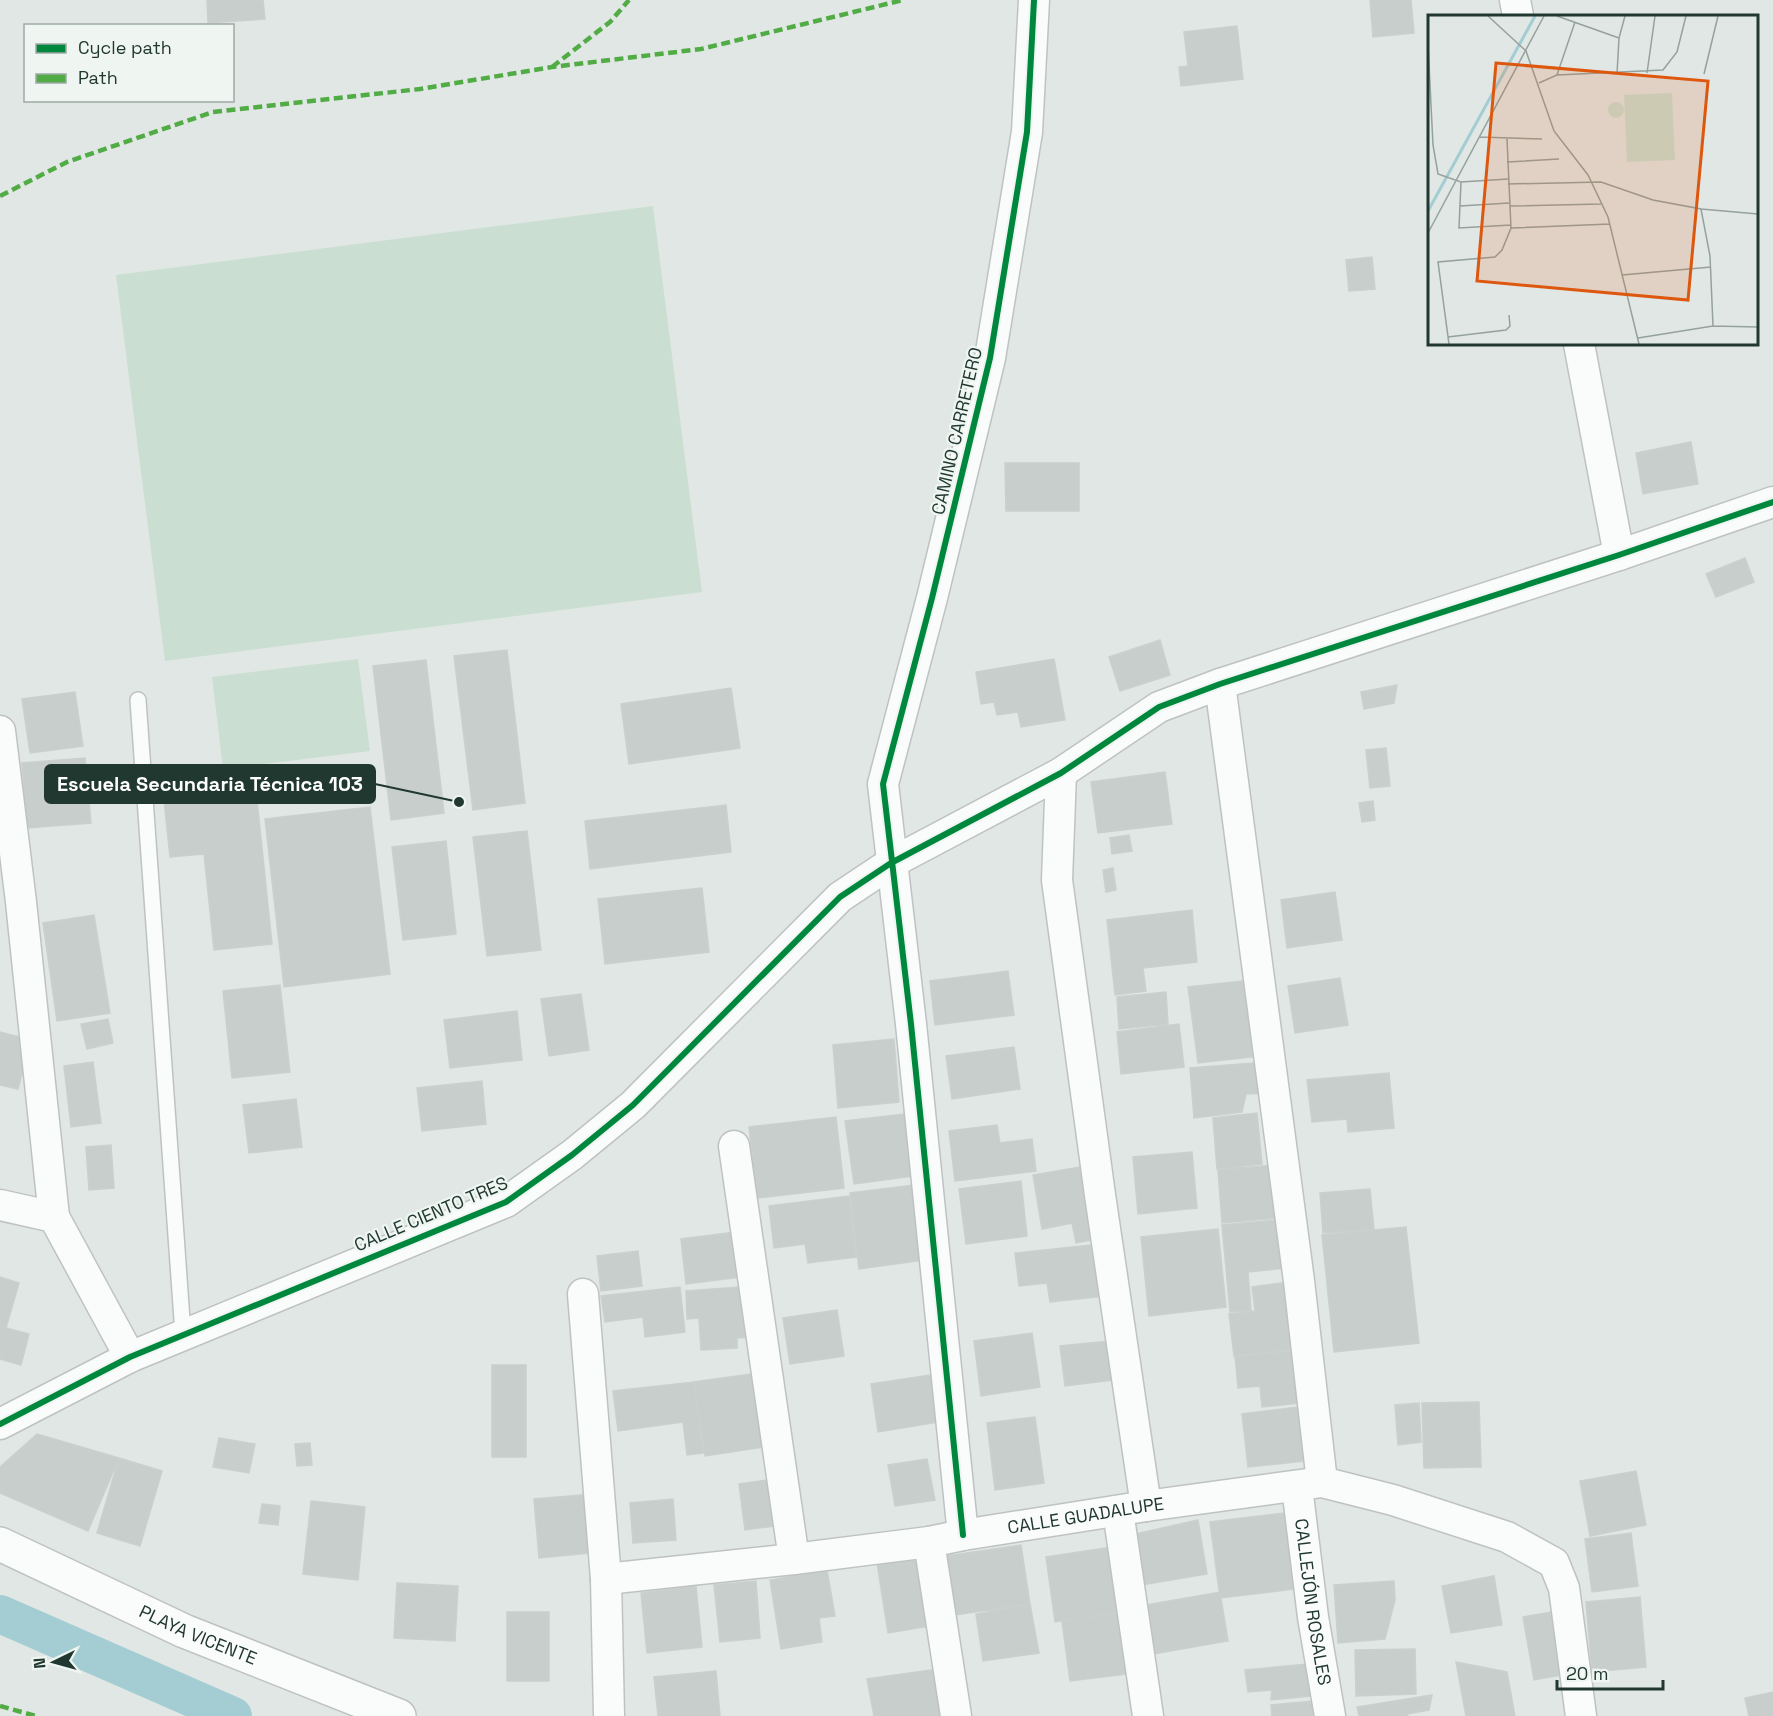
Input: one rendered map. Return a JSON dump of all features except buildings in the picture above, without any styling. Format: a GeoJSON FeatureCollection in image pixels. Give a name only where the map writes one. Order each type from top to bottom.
{"type":"FeatureCollection","features":[{"type":"Feature","properties":{"kind":"street","name":"CAMINO CARRETERO"},"geometry":{"type":"LineString","coordinates":[[963,1535],[911,1024],[883,784],[932,598],[990,358],[1027,132],[1034,0]]}},
{"type":"Feature","properties":{"kind":"street"},"geometry":{"type":"LineString","coordinates":[[1515,0],[1518,15]]}},
{"type":"Feature","properties":{"kind":"street"},"geometry":{"type":"LineString","coordinates":[[1579,345],[1619,555]]}},
{"type":"Feature","properties":{"kind":"street","name":"CALLE CIENTO TRES"},"geometry":{"type":"LineString","coordinates":[[0,1424],[130,1357],[506,1202],[572,1155],[633,1105],[840,897],[891,863],[1061,772],[1159,707],[1220,684],[1619,555],[1773,502]]}},
{"type":"Feature","properties":{"kind":"street","name":"CALLEJÓN ROSALES"},"geometry":{"type":"LineString","coordinates":[[1220,684],[1299,1281],[1313,1617],[1330,1716]]}},
{"type":"Feature","properties":{"kind":"street"},"geometry":{"type":"LineString","coordinates":[[0,734],[21,902],[54,1217],[130,1357]]}},
{"type":"Feature","properties":{"kind":"street"},"geometry":{"type":"LineString","coordinates":[[1061,772],[1057,880],[1096,1172],[1132,1508],[1148,1716]]}},
{"type":"Feature","properties":{"kind":"street"},"geometry":{"type":"LineString","coordinates":[[734,1146],[795,1559]]}},
{"type":"Feature","properties":{"kind":"street"},"geometry":{"type":"LineString","coordinates":[[0,1205],[54,1217]]}},
{"type":"Feature","properties":{"kind":"street"},"geometry":{"type":"LineString","coordinates":[[583,1294],[606,1579],[609,1716]]}},
{"type":"Feature","properties":{"kind":"street","name":"CALLE GUADALUPE"},"geometry":{"type":"LineString","coordinates":[[606,1579],[929,1542],[1132,1508],[1309,1484],[1393,1500],[1507,1537],[1554,1563],[1564,1588],[1581,1716]]}},
{"type":"Feature","properties":{"kind":"street"},"geometry":{"type":"LineString","coordinates":[[929,1542],[956,1716]]}},
{"type":"Feature","properties":{"kind":"street","name":"PLAYA VICENTE"},"geometry":{"type":"LineString","coordinates":[[0,1544],[184,1631],[399,1716]]}},
{"type":"Feature","properties":{"kind":"lane"},"geometry":{"type":"LineString","coordinates":[[138,700],[183,1334]]}},
{"type":"Feature","properties":{"kind":"green space"},"geometry":{"type":"Polygon","coordinates":[[[653,206],[702,592],[165,661],[116,275],[653,206]]]}},
{"type":"Feature","properties":{"kind":"green space"},"geometry":{"type":"Polygon","coordinates":[[[358,659],[370,751],[223,769],[212,677],[358,659]]]}},
{"type":"Feature","properties":{"kind":"waterway"},"geometry":{"type":"LineString","coordinates":[[0,1614],[233,1716]]}},
{"type":"Feature","properties":{"kind":"marked path"},"geometry":{"type":"LineString","coordinates":[[552,67],[610,22],[629,0]]}},
{"type":"Feature","properties":{"kind":"marked path"},"geometry":{"type":"LineString","coordinates":[[0,196],[67,162],[213,112],[420,89],[552,67],[701,49],[903,0]]}},
{"type":"Feature","properties":{"kind":"marked path"},"geometry":{"type":"LineString","coordinates":[[0,1706],[36,1716]]}},
{"type":"Feature","properties":{"kind":"cycle path"},"geometry":{"type":"LineString","coordinates":[[963,1535],[911,1024],[883,784],[932,598],[990,358],[1027,132],[1034,0]]}},
{"type":"Feature","properties":{"kind":"cycle path"},"geometry":{"type":"LineString","coordinates":[[0,1424],[130,1357],[506,1202],[572,1155],[633,1105],[840,897],[891,863],[1061,773],[1159,707],[1220,684],[1619,555],[1773,502]]}},
{"type":"Feature","properties":{"kind":"place","name":"Escuela Secundaria Técnica 103"},"geometry":{"type":"Point","coordinates":[459,802]}}]}
